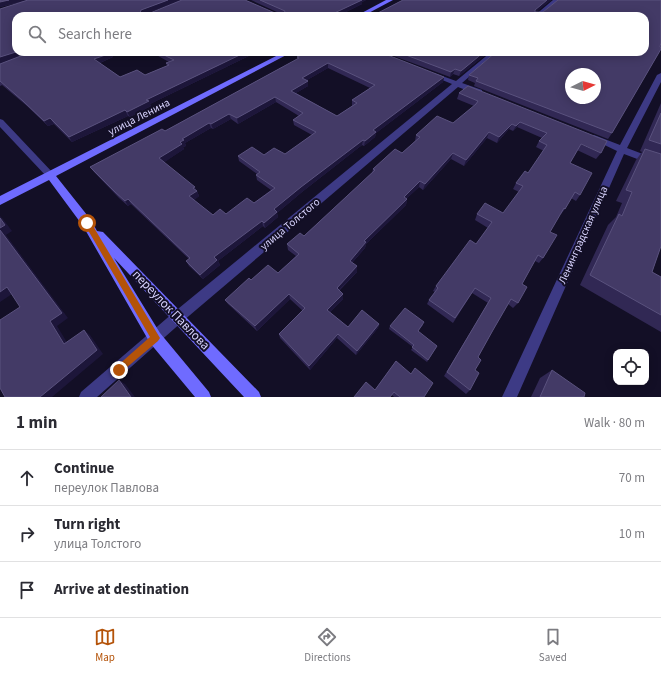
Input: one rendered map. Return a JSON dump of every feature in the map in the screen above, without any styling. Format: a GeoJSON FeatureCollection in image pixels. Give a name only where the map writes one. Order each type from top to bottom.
{"type":"FeatureCollection","features":[{"type":"Feature","properties":{"kind":"street"},"geometry":{"type":"LineString","coordinates":[[367,12],[390,0]]}},
{"type":"Feature","properties":{"kind":"street"},"geometry":{"type":"LineString","coordinates":[[542,12],[556,0]]}},
{"type":"Feature","properties":{"kind":"street","name":"улица Ленина"},"geometry":{"type":"LineString","coordinates":[[0,201],[281,56]]}},
{"type":"Feature","properties":{"kind":"street","name":"улица Толстого"},"geometry":{"type":"LineString","coordinates":[[86,397],[178,317],[490,56]]}},
{"type":"Feature","properties":{"kind":"street"},"geometry":{"type":"LineString","coordinates":[[423,70],[486,95]]}},
{"type":"Feature","properties":{"kind":"street","name":"Ленинградская улица"},"geometry":{"type":"LineString","coordinates":[[509,397],[622,149],[661,75]]}},
{"type":"Feature","properties":{"kind":"street","name":"переулок Павлова"},"geometry":{"type":"LineString","coordinates":[[0,122],[50,175],[87,223],[254,397]]}},
{"type":"Feature","properties":{"kind":"street"},"geometry":{"type":"LineString","coordinates":[[586,135],[661,165]]}},
{"type":"Feature","properties":{"kind":"street","name":"переулок Павлова"},"geometry":{"type":"LineString","coordinates":[[87,223],[155,338],[204,397]]}},
{"type":"Feature","properties":{"kind":"building"},"geometry":{"type":"Polygon","coordinates":[[[28,0],[168,0],[141,10],[140,12],[12,12],[12,53],[0,57],[0,9],[28,0]]]}},
{"type":"Feature","properties":{"kind":"building"},"geometry":{"type":"Polygon","coordinates":[[[182,0],[245,0],[273,12],[152,12],[182,0]]]}},
{"type":"Feature","properties":{"kind":"building"},"geometry":{"type":"Polygon","coordinates":[[[260,0],[362,0],[336,12],[284,12],[260,0]]]}},
{"type":"Feature","properties":{"kind":"building"},"geometry":{"type":"Polygon","coordinates":[[[403,0],[547,0],[535,10],[535,12],[380,12],[403,0]]]}},
{"type":"Feature","properties":{"kind":"building"},"geometry":{"type":"Polygon","coordinates":[[[558,0],[661,0],[661,49],[612,133],[476,81],[478,78],[469,75],[491,56],[649,56],[649,12],[543,12],[558,0]]]}},
{"type":"Feature","properties":{"kind":"building"},"geometry":{"type":"Polygon","coordinates":[[[21,56],[102,56],[94,59],[120,77],[137,70],[145,75],[169,65],[166,63],[174,60],[166,56],[238,56],[146,100],[149,101],[127,112],[125,110],[69,137],[50,118],[44,121],[0,81],[0,64],[21,56]]]}},
{"type":"Feature","properties":{"kind":"building"},"geometry":{"type":"Polygon","coordinates":[[[390,56],[444,77],[373,130],[376,132],[365,141],[363,140],[301,187],[274,209],[277,212],[264,223],[262,221],[214,257],[217,260],[200,275],[186,261],[190,258],[128,199],[125,201],[90,167],[162,129],[165,131],[299,58],[297,57],[390,56]],[[328,63],[302,78],[308,81],[291,91],[337,116],[357,103],[352,100],[375,85],[328,63]],[[275,97],[237,118],[229,114],[211,124],[209,123],[182,139],[184,140],[180,142],[182,144],[159,158],[195,187],[193,188],[197,191],[189,196],[213,215],[220,209],[226,214],[247,198],[254,203],[275,188],[256,175],[260,172],[238,156],[252,147],[264,155],[274,148],[285,154],[316,132],[293,120],[303,113],[275,97]]]}},
{"type":"Feature","properties":{"kind":"building"},"geometry":{"type":"Polygon","coordinates":[[[409,56],[479,56],[461,71],[455,69],[451,72],[409,56]]]}},
{"type":"Feature","properties":{"kind":"building"},"geometry":{"type":"Polygon","coordinates":[[[468,86],[607,141],[601,153],[581,144],[570,163],[592,173],[580,195],[575,192],[550,232],[557,235],[543,258],[538,255],[522,284],[527,287],[518,303],[511,299],[493,330],[478,357],[481,360],[475,370],[479,373],[470,390],[447,372],[491,298],[475,288],[455,318],[429,300],[438,288],[436,286],[470,240],[476,244],[492,222],[477,214],[485,203],[503,213],[523,186],[516,183],[525,171],[528,173],[547,145],[539,141],[547,133],[520,122],[516,126],[512,124],[499,137],[489,132],[466,160],[453,153],[425,184],[420,181],[404,197],[407,199],[364,241],[366,242],[350,261],[357,266],[337,288],[343,294],[327,310],[348,327],[362,310],[379,324],[357,351],[338,334],[309,366],[279,334],[305,308],[289,294],[255,326],[225,300],[249,278],[251,280],[268,265],[278,273],[299,254],[287,244],[300,233],[304,236],[375,170],[373,169],[395,149],[402,153],[420,137],[416,135],[437,116],[453,123],[476,104],[478,101],[459,93],[468,86]]]}},
{"type":"Feature","properties":{"kind":"building"},"geometry":{"type":"Polygon","coordinates":[[[661,113],[661,144],[649,140],[661,113]]]}},
{"type":"Feature","properties":{"kind":"building"},"geometry":{"type":"Polygon","coordinates":[[[645,149],[661,154],[661,246],[652,272],[661,277],[661,315],[590,275],[619,214],[622,216],[632,192],[626,190],[645,149]]]}},
{"type":"Feature","properties":{"kind":"building"},"geometry":{"type":"Polygon","coordinates":[[[0,218],[5,225],[0,228],[0,218]]]}},
{"type":"Feature","properties":{"kind":"building"},"geometry":{"type":"Polygon","coordinates":[[[0,230],[62,313],[50,321],[64,344],[84,330],[97,350],[40,397],[5,397],[0,388],[0,320],[20,307],[7,287],[0,292],[0,230]]]}},
{"type":"Feature","properties":{"kind":"building"},"geometry":{"type":"Polygon","coordinates":[[[405,308],[424,322],[418,331],[437,346],[428,360],[412,347],[414,345],[390,326],[405,308]]]}},
{"type":"Feature","properties":{"kind":"building"},"geometry":{"type":"Polygon","coordinates":[[[396,361],[411,374],[415,368],[433,383],[424,397],[400,397],[394,392],[390,397],[354,397],[366,382],[375,390],[396,361]]]}},
{"type":"Feature","properties":{"kind":"building"},"geometry":{"type":"Polygon","coordinates":[[[552,370],[585,393],[584,397],[540,397],[552,370]]]}},
{"type":"Feature","properties":{"kind":"building"},"geometry":{"type":"Polygon","coordinates":[[[119,380],[131,397],[101,397],[119,380]]]}},
{"type":"Feature","properties":{"kind":"route"},"geometry":{"type":"LineString","coordinates":[[87,223],[155,338],[119,370]]}}]}
